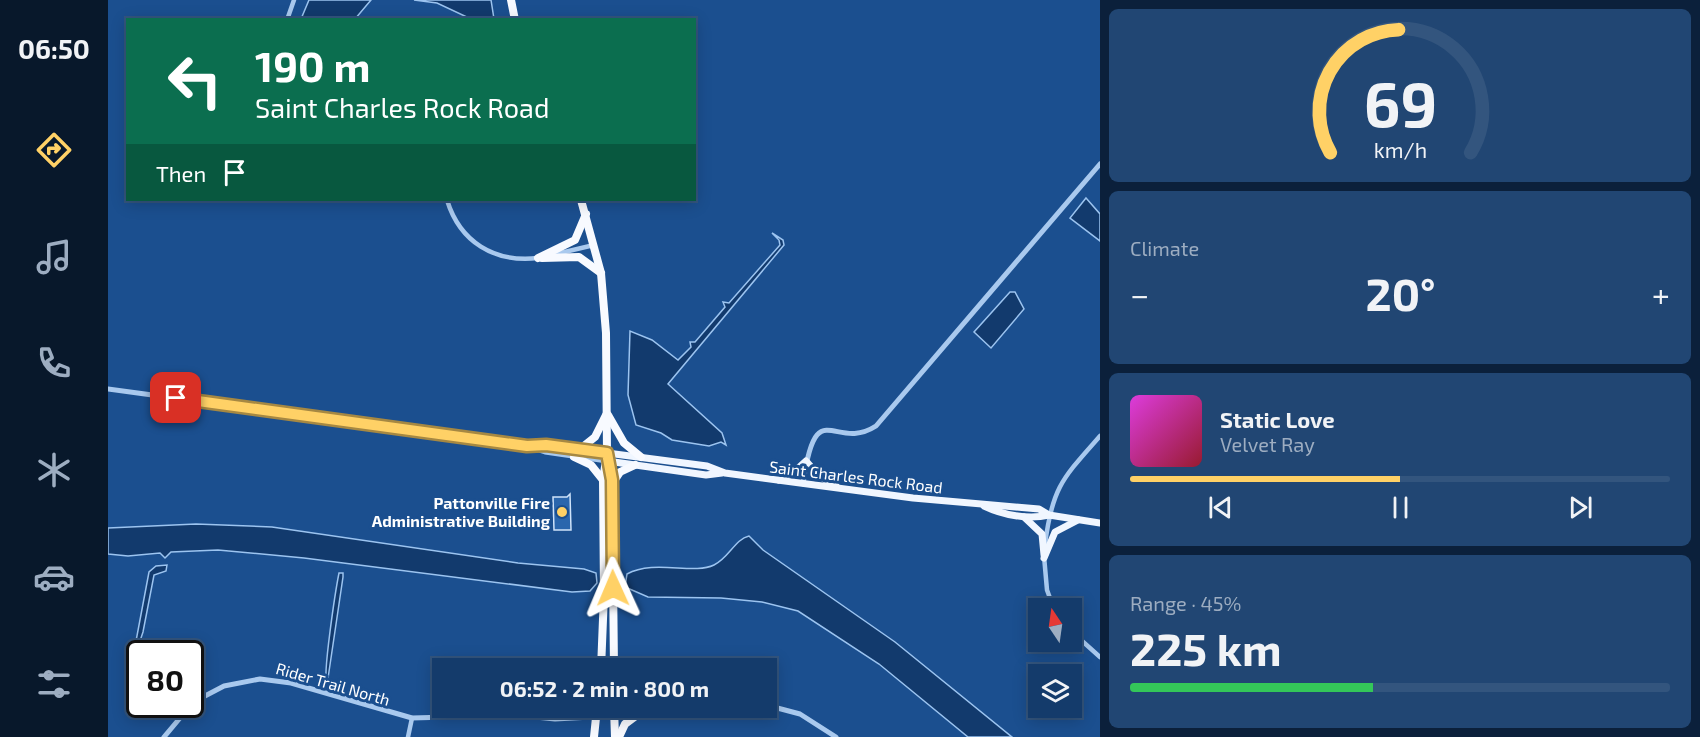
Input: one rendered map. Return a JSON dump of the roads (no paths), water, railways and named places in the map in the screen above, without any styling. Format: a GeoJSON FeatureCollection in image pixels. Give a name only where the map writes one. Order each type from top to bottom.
{"type":"FeatureCollection","features":[{"type":"Feature","properties":{"kind":"highway"},"geometry":{"type":"LineString","coordinates":[[511,0],[515,18]]}},
{"type":"Feature","properties":{"kind":"highway"},"geometry":{"type":"LineString","coordinates":[[581,201],[595,244],[601,273],[606,333],[607,457],[603,480],[604,585],[601,658]]}},
{"type":"Feature","properties":{"kind":"highway"},"geometry":{"type":"LineString","coordinates":[[538,258],[575,240],[586,214]]}},
{"type":"Feature","properties":{"kind":"highway"},"geometry":{"type":"LineString","coordinates":[[538,258],[579,257],[601,273]]}},
{"type":"Feature","properties":{"kind":"highway"},"geometry":{"type":"LineString","coordinates":[[580,449],[595,437],[607,414]]}},
{"type":"Feature","properties":{"kind":"highway"},"geometry":{"type":"LineString","coordinates":[[607,414],[624,443],[641,457]]}},
{"type":"Feature","properties":{"kind":"highway"},"geometry":{"type":"LineString","coordinates":[[574,457],[591,465],[603,480]]}},
{"type":"Feature","properties":{"kind":"highway"},"geometry":{"type":"LineString","coordinates":[[607,457],[612,485],[614,658]]}},
{"type":"Feature","properties":{"kind":"highway"},"geometry":{"type":"LineString","coordinates":[[612,485],[620,472],[635,465]]}},
{"type":"Feature","properties":{"kind":"highway"},"geometry":{"type":"LineString","coordinates":[[594,737],[596,718]]}},
{"type":"Feature","properties":{"kind":"highway"},"geometry":{"type":"LineString","coordinates":[[615,718],[617,737]]}},
{"type":"Feature","properties":{"kind":"highway"},"geometry":{"type":"LineString","coordinates":[[617,737],[625,724],[632,718]]}},
{"type":"Feature","properties":{"kind":"main road","name":"Saint Charles Rock Road"},"geometry":{"type":"LineString","coordinates":[[607,457],[641,457],[708,466],[725,473]]}},
{"type":"Feature","properties":{"kind":"main road","name":"Saint Charles Rock Road"},"geometry":{"type":"LineString","coordinates":[[607,457],[635,465],[706,475],[725,473],[984,506],[999,504],[1038,509],[1049,514],[1100,523]]}},
{"type":"Feature","properties":{"kind":"main road"},"geometry":{"type":"LineString","coordinates":[[777,480],[795,471],[806,461],[819,476],[841,489]]}},
{"type":"Feature","properties":{"kind":"main road","name":"Saint Charles Rock Road"},"geometry":{"type":"LineString","coordinates":[[984,506],[998,512],[1037,518],[1049,514]]}},
{"type":"Feature","properties":{"kind":"main road"},"geometry":{"type":"LineString","coordinates":[[1022,515],[1042,534],[1044,558]]}},
{"type":"Feature","properties":{"kind":"main road"},"geometry":{"type":"LineString","coordinates":[[1044,558],[1055,532],[1079,519]]}},
{"type":"Feature","properties":{"kind":"street"},"geometry":{"type":"LineString","coordinates":[[288,18],[294,0]]}},
{"type":"Feature","properties":{"kind":"street"},"geometry":{"type":"LineString","coordinates":[[803,484],[812,440],[823,431],[858,433],[872,429],[881,422],[1100,164]]}},
{"type":"Feature","properties":{"kind":"street"},"geometry":{"type":"LineString","coordinates":[[447,201],[460,230],[483,249],[514,260],[538,258],[595,244]]}},
{"type":"Feature","properties":{"kind":"street","name":"Saint Charles Rock Road"},"geometry":{"type":"LineString","coordinates":[[108,389],[527,446],[574,457],[607,457]]}},
{"type":"Feature","properties":{"kind":"street"},"geometry":{"type":"LineString","coordinates":[[1050,598],[1044,558],[1049,514],[1063,479],[1100,436]]}},
{"type":"Feature","properties":{"kind":"street","name":"Saint Charles Rock Road"},"geometry":{"type":"LineString","coordinates":[[527,446],[546,445],[580,449],[607,457]]}},
{"type":"Feature","properties":{"kind":"street"},"geometry":{"type":"LineString","coordinates":[[1082,641],[1100,657]]}},
{"type":"Feature","properties":{"kind":"street","name":"Rider Trail North"},"geometry":{"type":"LineString","coordinates":[[164,737],[185,712],[203,697],[224,686],[260,679],[291,683],[412,718],[432,717]]}},
{"type":"Feature","properties":{"kind":"street"},"geometry":{"type":"LineString","coordinates":[[777,708],[800,714],[836,737]]}},
{"type":"Feature","properties":{"kind":"street"},"geometry":{"type":"LineString","coordinates":[[408,737],[412,718]]}},
{"type":"Feature","properties":{"kind":"water"},"geometry":{"type":"Polygon","coordinates":[[[309,0],[371,0],[356,18],[301,18],[309,0]]]}},
{"type":"Feature","properties":{"kind":"water"},"geometry":{"type":"Polygon","coordinates":[[[414,0],[491,0],[494,18],[469,18],[437,3],[414,0]]]}},
{"type":"Feature","properties":{"kind":"water"},"geometry":{"type":"Polygon","coordinates":[[[1086,198],[1100,214],[1100,241],[1070,218],[1086,198]]]}},
{"type":"Feature","properties":{"kind":"water"},"geometry":{"type":"Polygon","coordinates":[[[772,233],[783,240],[784,245],[668,384],[722,433],[726,445],[721,442],[709,446],[672,440],[661,433],[636,425],[628,395],[630,331],[652,340],[678,360],[691,347],[690,342],[695,342],[725,307],[723,302],[729,303],[780,245],[779,240],[772,233]]]}},
{"type":"Feature","properties":{"kind":"water"},"geometry":{"type":"Polygon","coordinates":[[[1010,292],[1015,292],[1024,309],[991,348],[974,332],[1010,292]]]}},
{"type":"Feature","properties":{"kind":"water"},"geometry":{"type":"Polygon","coordinates":[[[196,524],[272,527],[518,563],[584,569],[596,573],[597,583],[590,591],[572,592],[304,558],[218,550],[171,552],[165,558],[160,553],[128,556],[108,554],[108,528],[196,524]]]}},
{"type":"Feature","properties":{"kind":"water"},"geometry":{"type":"Polygon","coordinates":[[[749,536],[763,550],[895,642],[1012,737],[968,737],[879,664],[798,611],[762,602],[721,598],[648,597],[625,587],[627,574],[638,570],[661,567],[695,569],[714,565],[740,541],[749,536]]]}},
{"type":"Feature","properties":{"kind":"water"},"geometry":{"type":"Polygon","coordinates":[[[167,565],[166,571],[154,575],[143,632],[140,640],[136,640],[149,572],[156,566],[167,565]]]}},
{"type":"Feature","properties":{"kind":"water"},"geometry":{"type":"Polygon","coordinates":[[[339,573],[343,573],[343,577],[327,685],[328,650],[339,573]]]}},
{"type":"Feature","properties":{"kind":"place","name":"Pattonville Fire Administrative Building"},"geometry":{"type":"Point","coordinates":[562,512]}}]}
